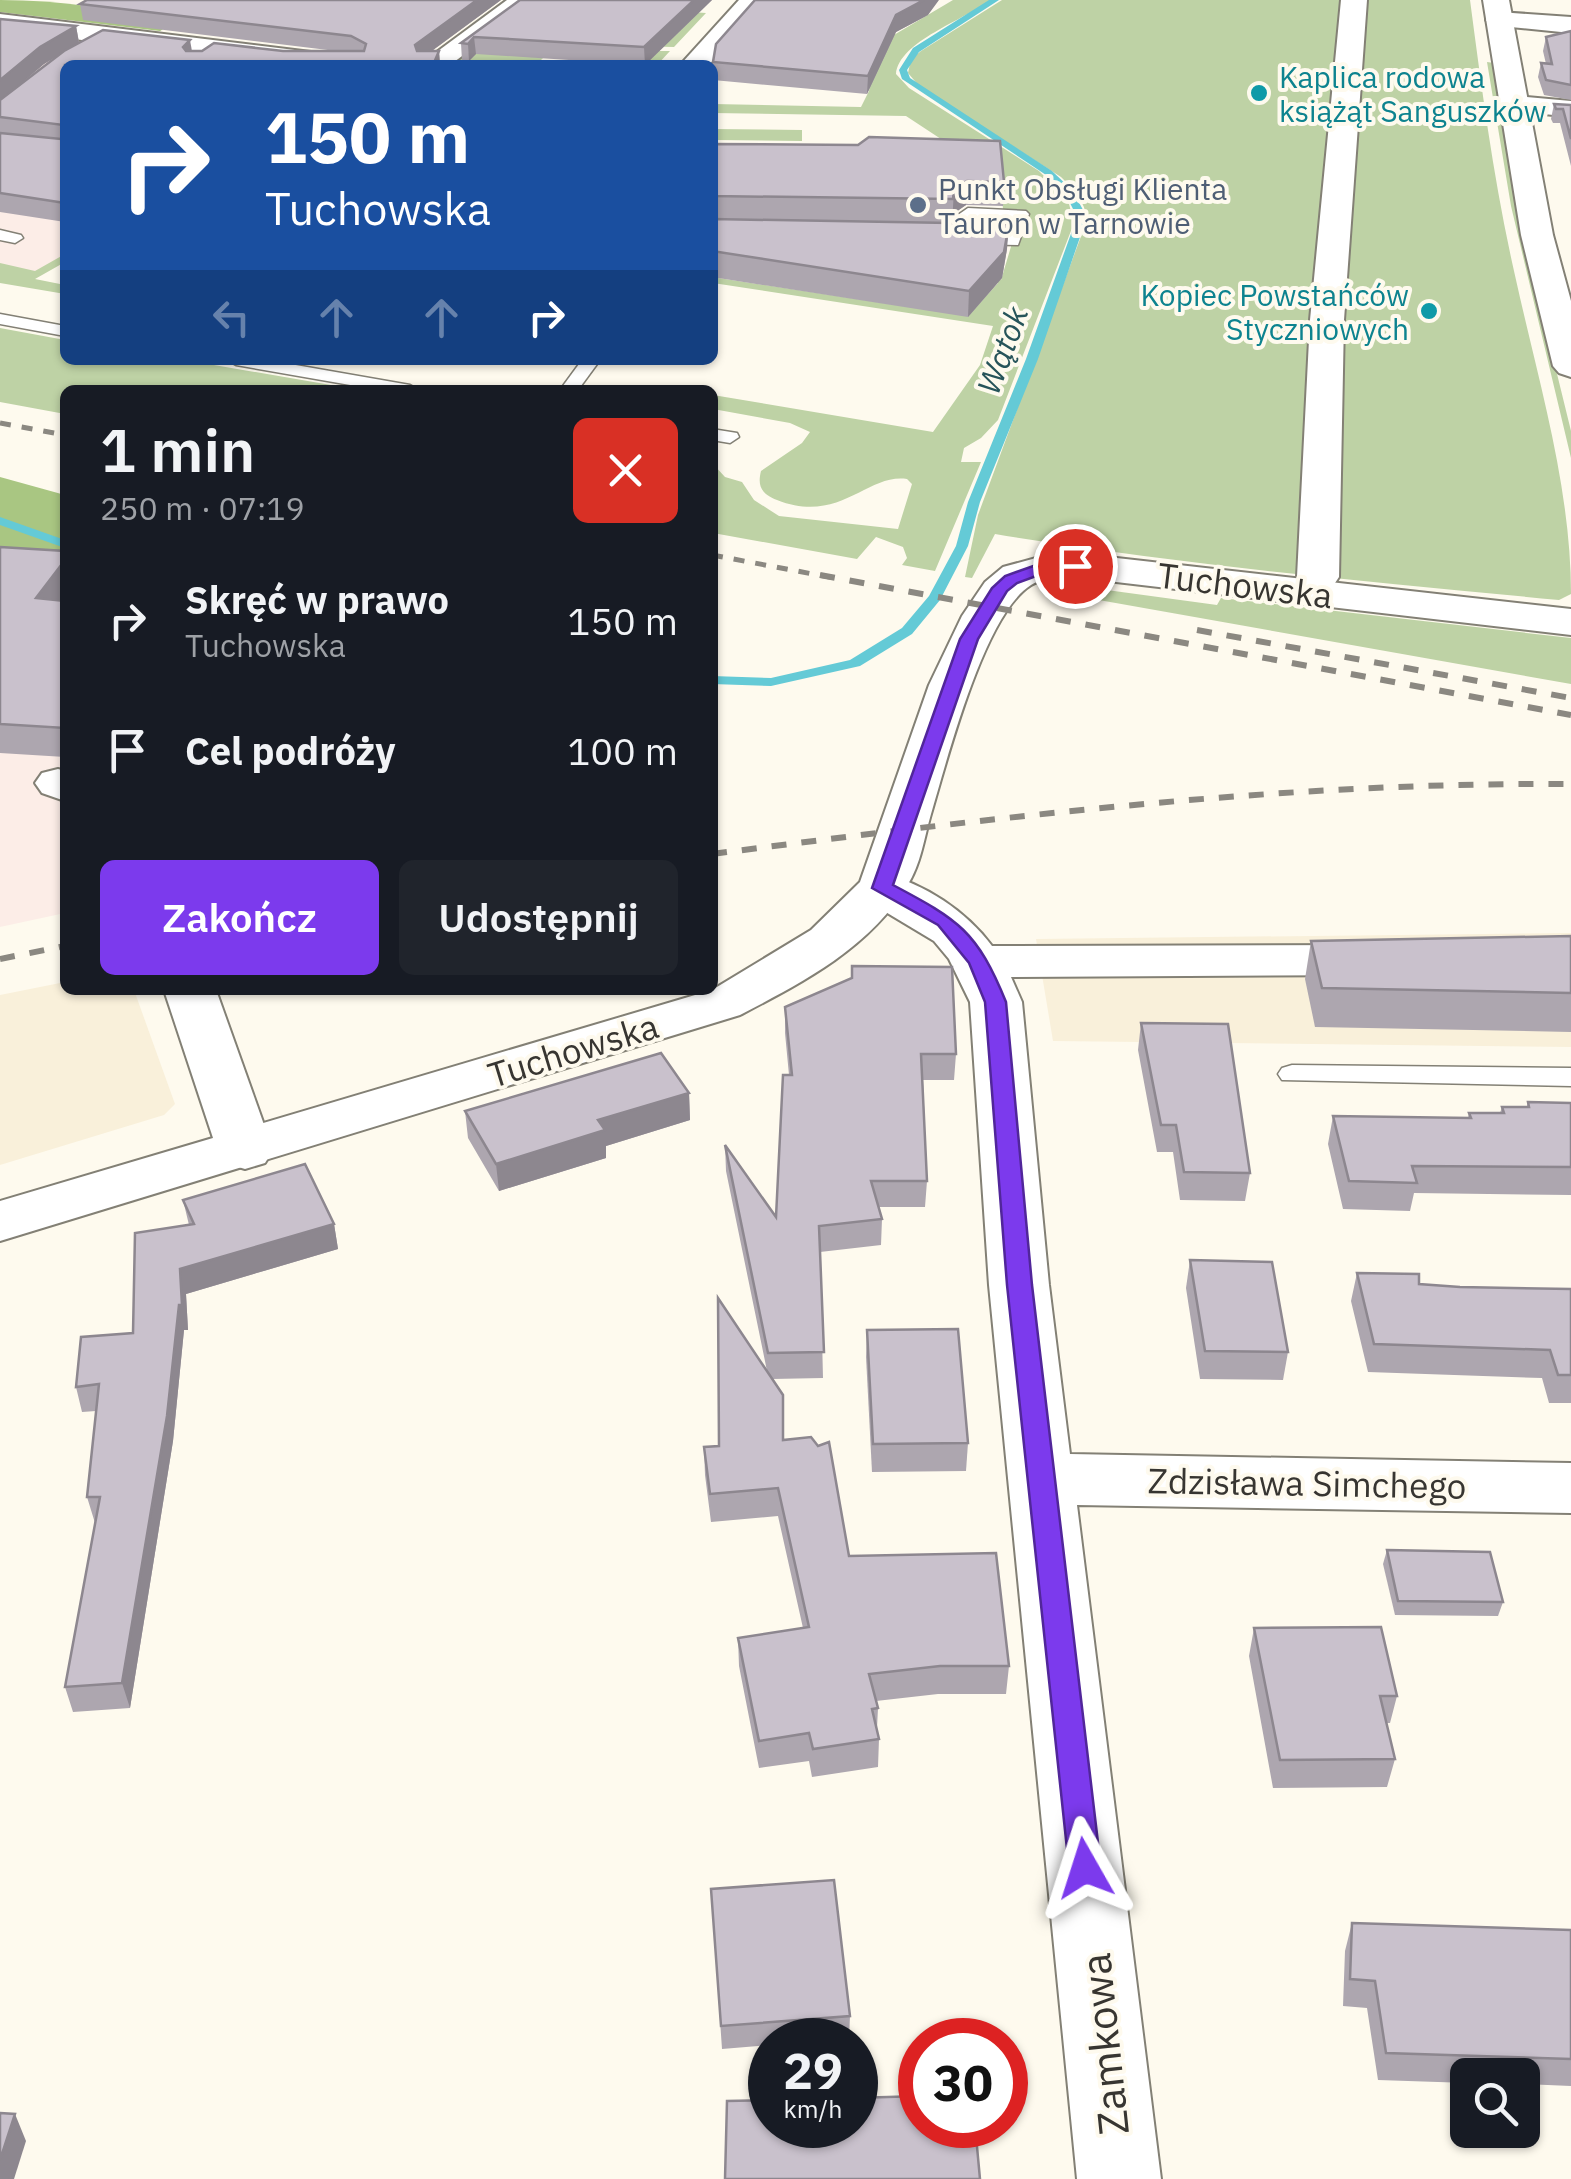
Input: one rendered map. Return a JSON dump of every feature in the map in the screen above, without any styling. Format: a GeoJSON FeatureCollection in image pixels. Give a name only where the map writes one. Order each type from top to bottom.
{"type":"FeatureCollection","features":[{"type":"Feature","properties":{"kind":"street"},"geometry":{"type":"LineString","coordinates":[[440,60],[524,0]]}},
{"type":"Feature","properties":{"kind":"street"},"geometry":{"type":"LineString","coordinates":[[699,60],[753,0]]}},
{"type":"Feature","properties":{"kind":"street"},"geometry":{"type":"LineString","coordinates":[[1318,577],[1327,320],[1354,0]]}},
{"type":"Feature","properties":{"kind":"street"},"geometry":{"type":"LineString","coordinates":[[1571,26],[1498,10],[1537,233],[1571,366]]}},
{"type":"Feature","properties":{"kind":"street"},"geometry":{"type":"LineString","coordinates":[[0,22],[110,36],[207,57],[261,60]]}},
{"type":"Feature","properties":{"kind":"street"},"geometry":{"type":"LineString","coordinates":[[1517,104],[1571,109]]}},
{"type":"Feature","properties":{"kind":"street","name":"Tuchowska"},"geometry":{"type":"LineString","coordinates":[[0,1221],[722,1004],[781,973],[820,946],[882,888],[969,639],[1000,588],[1019,575],[1058,566],[1100,568],[1571,622]]}},
{"type":"Feature","properties":{"kind":"street","name":"Zamkowa"},"geometry":{"type":"LineString","coordinates":[[882,888],[945,921],[979,962],[996,1002],[1019,1285],[1119,2179]]}},
{"type":"Feature","properties":{"kind":"street"},"geometry":{"type":"LineString","coordinates":[[979,962],[1418,960]]}},
{"type":"Feature","properties":{"kind":"street"},"geometry":{"type":"LineString","coordinates":[[192,995],[245,1150]]}},
{"type":"Feature","properties":{"kind":"street","name":"Zdzisława Simchego"},"geometry":{"type":"LineString","coordinates":[[1042,1479],[1571,1488]]}},
{"type":"Feature","properties":{"kind":"lane"},"geometry":{"type":"LineString","coordinates":[[84,50],[110,36]]}},
{"type":"Feature","properties":{"kind":"lane"},"geometry":{"type":"LineString","coordinates":[[968,213],[1021,214],[1012,242],[951,236],[991,233],[990,220],[961,220],[968,213]]}},
{"type":"Feature","properties":{"kind":"lane"},"geometry":{"type":"LineString","coordinates":[[0,320],[60,329]]}},
{"type":"Feature","properties":{"kind":"lane"},"geometry":{"type":"LineString","coordinates":[[265,365],[381,385]]}},
{"type":"Feature","properties":{"kind":"lane"},"geometry":{"type":"LineString","coordinates":[[1292,1074],[1571,1077]]}},
{"type":"Feature","properties":{"kind":"shaded area"},"geometry":{"type":"Polygon","coordinates":[[[31,35],[190,54],[60,60],[60,265],[34,279],[0,274],[0,53],[31,35]]]}},
{"type":"Feature","properties":{"kind":"shaded area"},"geometry":{"type":"Polygon","coordinates":[[[0,554],[60,572],[60,914],[0,927],[0,554]]]}},
{"type":"Feature","properties":{"kind":"shaded area"},"geometry":{"type":"Polygon","coordinates":[[[1571,933],[1571,1047],[1053,1041],[1036,939],[1571,933]]]}},
{"type":"Feature","properties":{"kind":"shaded area"},"geometry":{"type":"Polygon","coordinates":[[[60,983],[60,995],[136,995],[175,1104],[164,1115],[0,1165],[0,995],[60,983]]]}},
{"type":"Feature","properties":{"kind":"green space"},"geometry":{"type":"Polygon","coordinates":[[[0,0],[87,6],[172,24],[160,31],[0,12],[0,0]]]}},
{"type":"Feature","properties":{"kind":"green space"},"geometry":{"type":"Polygon","coordinates":[[[953,0],[990,0],[920,41],[900,62],[896,74],[909,88],[1039,171],[1068,200],[1074,223],[998,420],[981,438],[964,448],[961,462],[981,462],[935,571],[902,565],[907,558],[903,547],[876,537],[857,559],[718,534],[718,469],[725,477],[742,482],[754,500],[779,516],[898,529],[912,484],[907,479],[893,479],[818,506],[777,500],[762,489],[761,471],[802,443],[810,432],[790,423],[718,410],[718,396],[933,432],[980,365],[993,326],[718,284],[718,278],[968,316],[998,283],[962,278],[1001,280],[1022,210],[1003,209],[999,165],[944,141],[906,116],[718,113],[718,104],[861,107],[869,91],[877,45],[953,0]]]}},
{"type":"Feature","properties":{"kind":"green space"},"geometry":{"type":"Polygon","coordinates":[[[1002,0],[1470,0],[1500,204],[1559,472],[1571,594],[1559,600],[1347,579],[1135,555],[995,534],[972,578],[965,577],[978,515],[1087,220],[1081,201],[1061,177],[919,86],[908,73],[911,59],[921,51],[1002,0]]]}},
{"type":"Feature","properties":{"kind":"green space"},"geometry":{"type":"Polygon","coordinates":[[[663,10],[706,13],[674,47],[580,45],[520,51],[670,51],[662,60],[548,53],[541,60],[450,60],[496,25],[663,10]]]}},
{"type":"Feature","properties":{"kind":"green space"},"geometry":{"type":"Polygon","coordinates":[[[1487,62],[1494,63],[1547,333],[1571,431],[1571,458],[1511,206],[1487,62]]]}},
{"type":"Feature","properties":{"kind":"green space"},"geometry":{"type":"Polygon","coordinates":[[[718,129],[802,130],[802,141],[718,140],[718,129]]]}},
{"type":"Feature","properties":{"kind":"green space"},"geometry":{"type":"Polygon","coordinates":[[[60,257],[60,265],[35,279],[60,284],[60,293],[0,283],[0,263],[35,271],[60,257]]]}},
{"type":"Feature","properties":{"kind":"green space"},"geometry":{"type":"Polygon","coordinates":[[[0,328],[60,339],[60,365],[214,365],[331,385],[60,385],[60,413],[0,402],[0,328]]]}},
{"type":"Feature","properties":{"kind":"green space"},"geometry":{"type":"Polygon","coordinates":[[[0,477],[60,494],[60,572],[0,554],[0,477]]]}},
{"type":"Feature","properties":{"kind":"green space"},"geometry":{"type":"Polygon","coordinates":[[[1070,585],[1217,605],[1221,598],[1571,638],[1571,684],[1065,594],[1070,585]]]}},
{"type":"Feature","properties":{"kind":"building"},"geometry":{"type":"Polygon","coordinates":[[[87,0],[477,0],[415,45],[417,51],[439,51],[435,60],[60,60],[60,124],[0,117],[0,100],[64,51],[103,30],[190,40],[183,47],[186,51],[202,51],[214,43],[283,51],[364,51],[366,44],[351,36],[80,4],[87,0]]]}},
{"type":"Feature","properties":{"kind":"building"},"geometry":{"type":"Polygon","coordinates":[[[520,0],[694,0],[644,47],[474,37],[468,44],[461,43],[520,0]]]}},
{"type":"Feature","properties":{"kind":"building"},"geometry":{"type":"Polygon","coordinates":[[[755,0],[924,0],[896,15],[868,76],[718,62],[713,60],[716,44],[755,0]]]}},
{"type":"Feature","properties":{"kind":"building"},"geometry":{"type":"Polygon","coordinates":[[[0,19],[76,26],[40,47],[0,80],[0,19]]]}},
{"type":"Feature","properties":{"kind":"building"},"geometry":{"type":"Polygon","coordinates":[[[1571,31],[1571,85],[1546,80],[1541,63],[1552,64],[1546,37],[1571,31]]]}},
{"type":"Feature","properties":{"kind":"building"},"geometry":{"type":"Polygon","coordinates":[[[1554,104],[1571,105],[1571,139],[1563,109],[1556,109],[1554,104]]]}},
{"type":"Feature","properties":{"kind":"building"},"geometry":{"type":"Polygon","coordinates":[[[0,133],[60,139],[60,202],[0,193],[0,133]]]}},
{"type":"Feature","properties":{"kind":"building"},"geometry":{"type":"Polygon","coordinates":[[[869,137],[1000,141],[1004,182],[967,181],[954,190],[953,199],[718,196],[718,144],[858,145],[869,137]]]}},
{"type":"Feature","properties":{"kind":"building"},"geometry":{"type":"Polygon","coordinates":[[[718,219],[1009,224],[1004,252],[969,291],[718,252],[718,219]]]}},
{"type":"Feature","properties":{"kind":"building"},"geometry":{"type":"Polygon","coordinates":[[[0,547],[60,551],[60,567],[36,598],[60,600],[60,728],[0,724],[0,547]]]}},
{"type":"Feature","properties":{"kind":"building"},"geometry":{"type":"Polygon","coordinates":[[[1571,936],[1571,993],[1322,988],[1311,941],[1571,936]]]}},
{"type":"Feature","properties":{"kind":"building"},"geometry":{"type":"Polygon","coordinates":[[[852,966],[952,967],[956,1054],[921,1054],[927,1181],[871,1181],[882,1219],[819,1226],[824,1352],[768,1353],[725,1145],[776,1217],[783,1075],[792,1075],[785,1007],[852,978],[852,966]]]}},
{"type":"Feature","properties":{"kind":"building"},"geometry":{"type":"Polygon","coordinates":[[[1141,1023],[1228,1024],[1250,1173],[1184,1172],[1176,1125],[1161,1125],[1141,1023]]]}},
{"type":"Feature","properties":{"kind":"building"},"geometry":{"type":"Polygon","coordinates":[[[661,1053],[689,1093],[598,1120],[605,1130],[496,1164],[465,1111],[661,1053]]]}},
{"type":"Feature","properties":{"kind":"building"},"geometry":{"type":"Polygon","coordinates":[[[1528,1102],[1571,1103],[1571,1167],[1412,1166],[1417,1183],[1349,1181],[1333,1116],[1471,1118],[1469,1113],[1504,1113],[1502,1107],[1529,1107],[1528,1102]]]}},
{"type":"Feature","properties":{"kind":"building"},"geometry":{"type":"Polygon","coordinates":[[[305,1164],[334,1224],[180,1269],[182,1305],[167,1416],[122,1683],[65,1687],[100,1497],[87,1497],[99,1384],[76,1387],[81,1337],[133,1333],[135,1233],[194,1224],[183,1200],[305,1164]]]}},
{"type":"Feature","properties":{"kind":"building"},"geometry":{"type":"Polygon","coordinates":[[[1190,1260],[1272,1262],[1288,1352],[1205,1351],[1190,1260]]]}},
{"type":"Feature","properties":{"kind":"building"},"geometry":{"type":"Polygon","coordinates":[[[1357,1273],[1419,1274],[1419,1284],[1571,1289],[1571,1375],[1558,1375],[1550,1350],[1374,1344],[1357,1273]]]}},
{"type":"Feature","properties":{"kind":"building"},"geometry":{"type":"Polygon","coordinates":[[[718,1298],[783,1395],[783,1440],[811,1437],[818,1446],[829,1442],[849,1556],[996,1553],[1009,1666],[940,1666],[869,1674],[878,1708],[872,1709],[879,1739],[813,1749],[809,1733],[759,1741],[738,1638],[809,1627],[778,1488],[710,1494],[704,1447],[719,1446],[718,1298]]]}},
{"type":"Feature","properties":{"kind":"building"},"geometry":{"type":"Polygon","coordinates":[[[958,1329],[968,1443],[873,1444],[867,1330],[958,1329]]]}},
{"type":"Feature","properties":{"kind":"building"},"geometry":{"type":"Polygon","coordinates":[[[1387,1550],[1490,1552],[1503,1602],[1398,1601],[1387,1550]]]}},
{"type":"Feature","properties":{"kind":"building"},"geometry":{"type":"Polygon","coordinates":[[[1381,1627],[1397,1696],[1380,1696],[1395,1759],[1280,1760],[1254,1628],[1381,1627]]]}},
{"type":"Feature","properties":{"kind":"building"},"geometry":{"type":"Polygon","coordinates":[[[834,1880],[850,2016],[748,2018],[748,2024],[721,2026],[711,1889],[834,1880]]]}},
{"type":"Feature","properties":{"kind":"building"},"geometry":{"type":"Polygon","coordinates":[[[1352,1923],[1571,1930],[1571,2059],[1386,2053],[1375,1981],[1350,1979],[1352,1923]]]}},
{"type":"Feature","properties":{"kind":"building"},"geometry":{"type":"Polygon","coordinates":[[[878,2097],[898,2097],[898,2148],[977,2148],[980,2179],[725,2179],[727,2101],[748,2101],[748,2148],[878,2148],[878,2097]]]}},
{"type":"Feature","properties":{"kind":"building"},"geometry":{"type":"Polygon","coordinates":[[[0,2113],[15,2114],[0,2160],[0,2113]]]}},
{"type":"Feature","properties":{"kind":"waterway","name":"Wątok"},"geometry":{"type":"LineString","coordinates":[[718,680],[771,682],[855,663],[907,631],[935,597],[962,546],[974,502],[1032,359],[1082,217],[1069,192],[1049,173],[906,79],[903,70],[916,50],[995,0]]}},
{"type":"Feature","properties":{"kind":"waterway","name":"Wątok"},"geometry":{"type":"LineString","coordinates":[[0,521],[60,542]]}},
{"type":"Feature","properties":{"kind":"railway"},"geometry":{"type":"LineString","coordinates":[[0,423],[60,434]]}},
{"type":"Feature","properties":{"kind":"railway"},"geometry":{"type":"LineString","coordinates":[[718,556],[834,578]]}},
{"type":"Feature","properties":{"kind":"railway"},"geometry":{"type":"LineString","coordinates":[[820,575],[1571,715]]}},
{"type":"Feature","properties":{"kind":"railway"},"geometry":{"type":"LineString","coordinates":[[1197,630],[1571,698]]}},
{"type":"Feature","properties":{"kind":"railway"},"geometry":{"type":"LineString","coordinates":[[718,853],[1140,804],[1355,789],[1571,784]]}},
{"type":"Feature","properties":{"kind":"railway"},"geometry":{"type":"LineString","coordinates":[[0,959],[60,947]]}},
{"type":"Feature","properties":{"kind":"place","name":"Kaplica rodowa książąt Sanguszków"},"geometry":{"type":"Point","coordinates":[1259,93]}},
{"type":"Feature","properties":{"kind":"place","name":"Punkt Obsługi Klienta Tauron w Tarnowie"},"geometry":{"type":"Point","coordinates":[918,205]}},
{"type":"Feature","properties":{"kind":"place","name":"Kopiec Powstańców Styczniowych"},"geometry":{"type":"Point","coordinates":[1429,311]}},
{"type":"Feature","properties":{"kind":"route"},"geometry":{"type":"LineString","coordinates":[[1075,566],[1045,568],[1011,580],[1000,588],[969,639],[882,888],[945,921],[979,962],[996,1002],[1019,1285],[1085,1868]]}}]}
